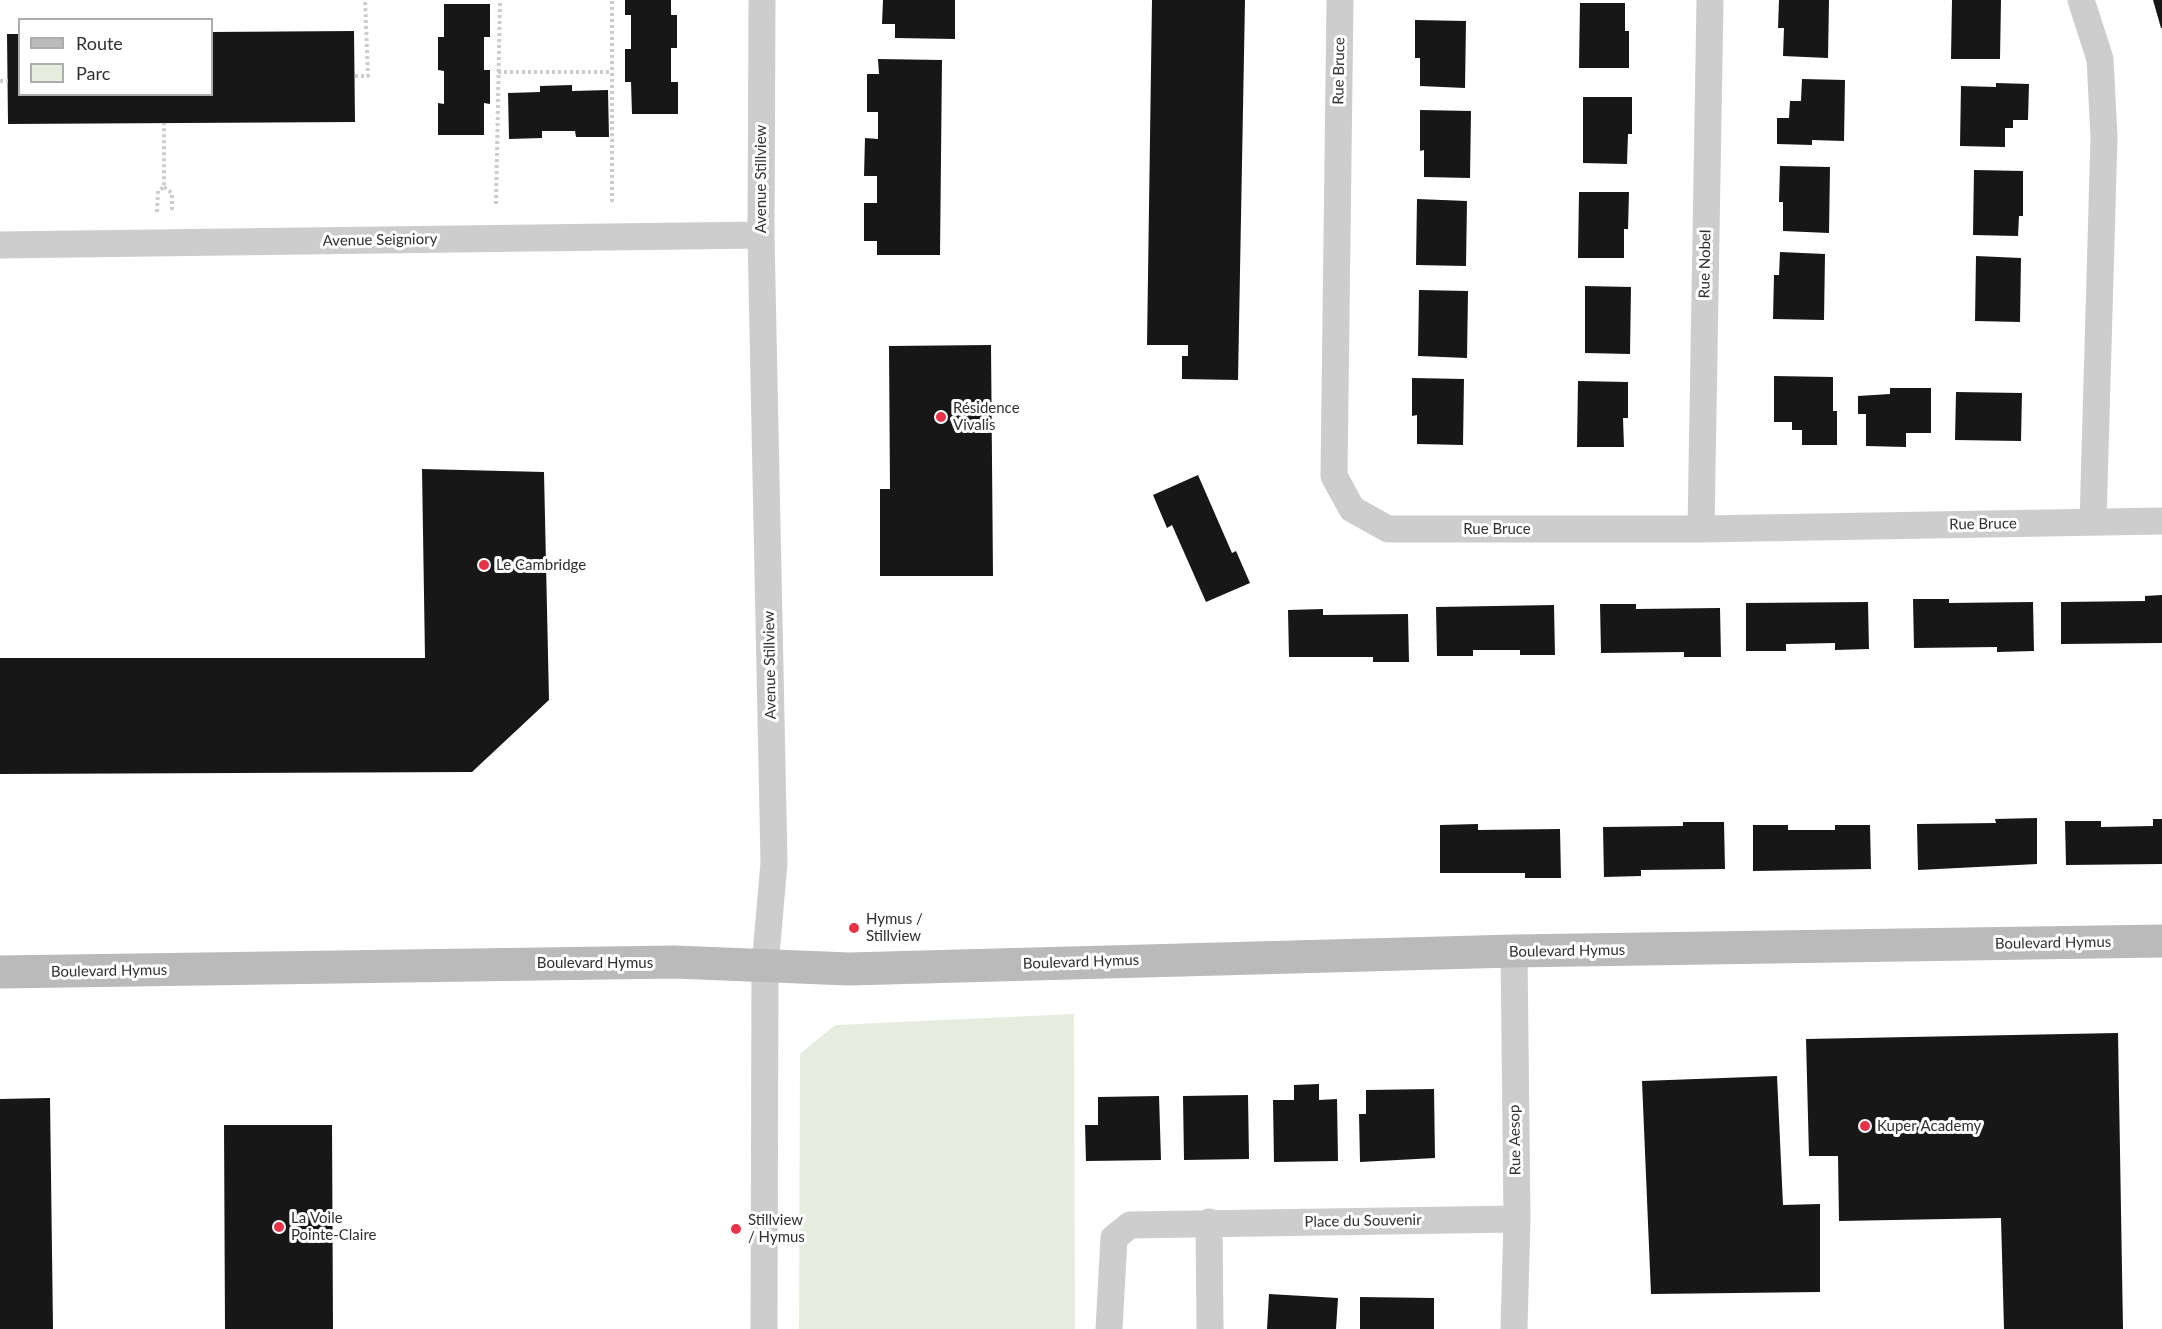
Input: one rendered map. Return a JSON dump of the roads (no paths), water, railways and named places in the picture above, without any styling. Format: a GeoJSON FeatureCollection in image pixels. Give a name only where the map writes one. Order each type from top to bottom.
{"type":"FeatureCollection","features":[{"type":"Feature","properties":{"kind":"street","name":"Avenue Stillview"},"geometry":{"type":"LineString","coordinates":[[762,0],[761,235],[774,863],[765,966],[764,1329]]}},
{"type":"Feature","properties":{"kind":"street","name":"Rue Bruce"},"geometry":{"type":"LineString","coordinates":[[1340,0],[1334,476],[1352,509],[1389,529],[1701,529],[2162,521]]}},
{"type":"Feature","properties":{"kind":"street","name":"Rue Nobel"},"geometry":{"type":"LineString","coordinates":[[1701,529],[1710,0]]}},
{"type":"Feature","properties":{"kind":"street"},"geometry":{"type":"LineString","coordinates":[[2081,0],[2100,59],[2104,137],[2092,522]]}},
{"type":"Feature","properties":{"kind":"street","name":"Avenue Seigniory"},"geometry":{"type":"LineString","coordinates":[[0,244],[761,235]]}},
{"type":"Feature","properties":{"kind":"street","name":"Boulevard Hymus"},"geometry":{"type":"LineString","coordinates":[[0,972],[674,962],[849,969],[925,968],[1514,951],[2162,941]]}},
{"type":"Feature","properties":{"kind":"street","name":"Rue Aesop"},"geometry":{"type":"LineString","coordinates":[[1514,951],[1517,1219],[1514,1329]]}},
{"type":"Feature","properties":{"kind":"street","name":"Place du Souvenir"},"geometry":{"type":"LineString","coordinates":[[1109,1329],[1114,1238],[1130,1224],[1517,1219]]}},
{"type":"Feature","properties":{"kind":"street"},"geometry":{"type":"LineString","coordinates":[[1209,1222],[1210,1329]]}},
{"type":"Feature","properties":{"kind":"place","name":"Résidence Vivalis"},"geometry":{"type":"Point","coordinates":[941,417]}},
{"type":"Feature","properties":{"kind":"place","name":"Le Cambridge"},"geometry":{"type":"Point","coordinates":[484,565]}},
{"type":"Feature","properties":{"kind":"place","name":"Hymus / Stillview"},"geometry":{"type":"Point","coordinates":[854,928]}},
{"type":"Feature","properties":{"kind":"place","name":"Kuper Academy"},"geometry":{"type":"Point","coordinates":[1865,1126]}},
{"type":"Feature","properties":{"kind":"place","name":"La Voile Pointe-Claire"},"geometry":{"type":"Point","coordinates":[279,1227]}},
{"type":"Feature","properties":{"kind":"place","name":"Stillview / Hymus"},"geometry":{"type":"Point","coordinates":[736,1229]}}]}
